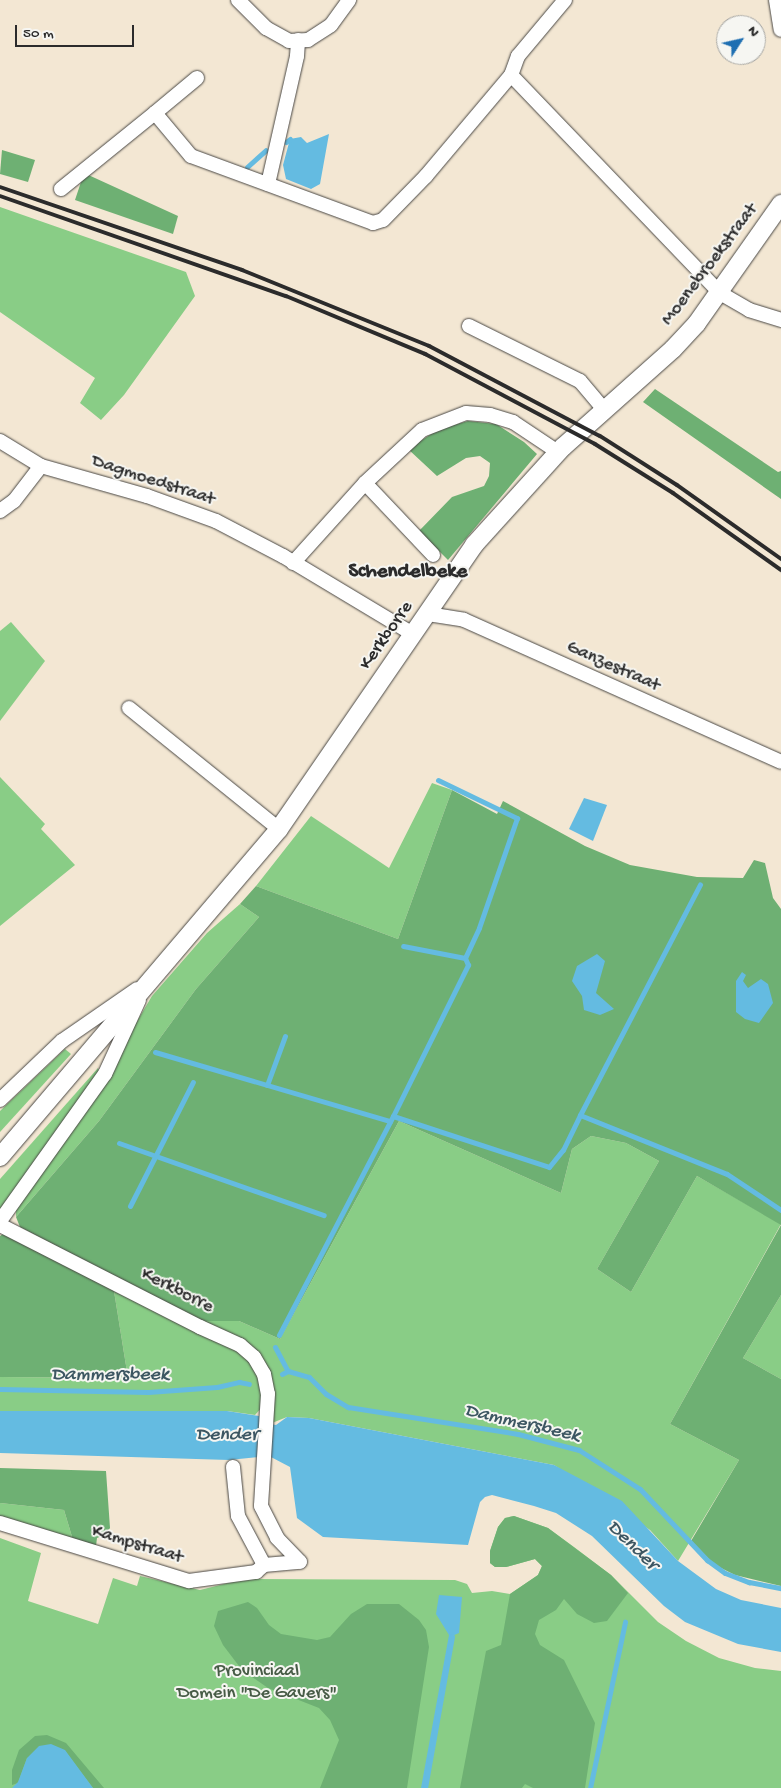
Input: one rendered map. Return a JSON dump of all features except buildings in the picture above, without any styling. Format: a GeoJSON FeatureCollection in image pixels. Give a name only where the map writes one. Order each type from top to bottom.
{"type":"FeatureCollection","features":[{"type":"Feature","properties":{"kind":"street"},"geometry":{"type":"LineString","coordinates":[[238,0],[266,28],[288,41],[308,40],[331,25],[349,0]]}},
{"type":"Feature","properties":{"kind":"street"},"geometry":{"type":"LineString","coordinates":[[155,113],[191,156],[373,223],[383,220],[426,176],[511,75],[518,56],[565,0]]}},
{"type":"Feature","properties":{"kind":"street"},"geometry":{"type":"LineString","coordinates":[[776,0],[781,30]]}},
{"type":"Feature","properties":{"kind":"street"},"geometry":{"type":"LineString","coordinates":[[268,184],[297,56],[298,40]]}},
{"type":"Feature","properties":{"kind":"street"},"geometry":{"type":"LineString","coordinates":[[511,75],[720,293],[749,310],[781,320]]}},
{"type":"Feature","properties":{"kind":"street"},"geometry":{"type":"LineString","coordinates":[[60,189],[196,78]]}},
{"type":"Feature","properties":{"kind":"street","name":"Moenebroekstraat"},"geometry":{"type":"LineString","coordinates":[[580,430],[673,348],[720,293],[781,204]]}},
{"type":"Feature","properties":{"kind":"street"},"geometry":{"type":"LineString","coordinates":[[468,326],[580,381],[604,410]]}},
{"type":"Feature","properties":{"kind":"street"},"geometry":{"type":"LineString","coordinates":[[293,563],[365,483],[422,430],[466,413],[490,415],[513,422],[558,452]]}},
{"type":"Feature","properties":{"kind":"street","name":"Kerkborre"},"geometry":{"type":"LineString","coordinates":[[0,1157],[278,829],[474,545],[580,430]]}},
{"type":"Feature","properties":{"kind":"street","name":"Dagmoedstraat"},"geometry":{"type":"LineString","coordinates":[[0,441],[40,466],[147,496],[216,520],[413,634]]}},
{"type":"Feature","properties":{"kind":"street"},"geometry":{"type":"LineString","coordinates":[[0,512],[14,501],[40,466]]}},
{"type":"Feature","properties":{"kind":"street"},"geometry":{"type":"LineString","coordinates":[[365,483],[433,554]]}},
{"type":"Feature","properties":{"kind":"street","name":"Ganzestraat"},"geometry":{"type":"LineString","coordinates":[[428,614],[464,620],[781,762]]}},
{"type":"Feature","properties":{"kind":"street"},"geometry":{"type":"LineString","coordinates":[[129,708],[278,829]]}},
{"type":"Feature","properties":{"kind":"street","name":"Kerkborre"},"geometry":{"type":"LineString","coordinates":[[0,1100],[62,1041],[146,983]]}},
{"type":"Feature","properties":{"kind":"street","name":"Kerkborre"},"geometry":{"type":"LineString","coordinates":[[146,983],[105,1074],[0,1223],[200,1327],[240,1344],[254,1357],[264,1374],[268,1394],[264,1442]]}},
{"type":"Feature","properties":{"kind":"street","name":"Kampstraat"},"geometry":{"type":"LineString","coordinates":[[0,1523],[189,1581],[256,1572],[264,1565],[300,1562],[277,1538],[266,1521],[261,1506],[264,1442]]}},
{"type":"Feature","properties":{"kind":"street"},"geometry":{"type":"LineString","coordinates":[[233,1467],[238,1516],[264,1565]]}},
{"type":"Feature","properties":{"kind":"green space"},"geometry":{"type":"Polygon","coordinates":[[[2,150],[35,160],[28,182],[0,174],[2,150]]]}},
{"type":"Feature","properties":{"kind":"green space"},"geometry":{"type":"Polygon","coordinates":[[[84,173],[178,216],[173,234],[75,200],[84,173]]]}},
{"type":"Feature","properties":{"kind":"green space"},"geometry":{"type":"Polygon","coordinates":[[[0,207],[186,272],[195,296],[124,395],[101,420],[80,403],[95,378],[0,312],[0,207]]]}},
{"type":"Feature","properties":{"kind":"green space"},"geometry":{"type":"Polygon","coordinates":[[[655,389],[778,472],[781,471],[781,499],[643,402],[655,389]]]}},
{"type":"Feature","properties":{"kind":"green space"},"geometry":{"type":"Polygon","coordinates":[[[468,421],[496,424],[524,442],[537,454],[448,560],[419,531],[452,497],[484,486],[489,476],[490,463],[480,456],[466,458],[437,476],[408,449],[439,429],[468,421]]]}},
{"type":"Feature","properties":{"kind":"green space"},"geometry":{"type":"Polygon","coordinates":[[[11,622],[45,661],[0,721],[0,631],[11,622]]]}},
{"type":"Feature","properties":{"kind":"green space"},"geometry":{"type":"Polygon","coordinates":[[[0,777],[45,824],[41,829],[75,865],[0,926],[0,777]]]}},
{"type":"Feature","properties":{"kind":"green space"},"geometry":{"type":"Polygon","coordinates":[[[432,783],[452,790],[398,939],[256,886],[311,816],[389,868],[432,783]]]}},
{"type":"Feature","properties":{"kind":"green space"},"geometry":{"type":"Polygon","coordinates":[[[452,790],[497,814],[503,801],[585,846],[630,865],[697,877],[743,878],[754,860],[765,863],[773,898],[781,909],[781,1225],[697,1176],[631,1292],[597,1269],[659,1161],[626,1143],[591,1136],[572,1149],[561,1193],[399,1121],[280,1339],[239,1321],[197,1321],[20,1227],[16,1217],[99,1121],[196,989],[259,917],[240,904],[256,886],[398,939],[452,790]]]}},
{"type":"Feature","properties":{"kind":"green space"},"geometry":{"type":"Polygon","coordinates":[[[240,904],[259,917],[196,989],[99,1121],[16,1217],[16,1208],[107,1082],[130,1033],[152,996],[207,933],[240,904]]]}},
{"type":"Feature","properties":{"kind":"green space"},"geometry":{"type":"Polygon","coordinates":[[[65,1049],[71,1054],[0,1132],[0,1111],[65,1049]]]}},
{"type":"Feature","properties":{"kind":"green space"},"geometry":{"type":"Polygon","coordinates":[[[98,1068],[100,1074],[0,1213],[0,1179],[98,1068]]]}},
{"type":"Feature","properties":{"kind":"green space"},"geometry":{"type":"Polygon","coordinates":[[[399,1121],[561,1193],[572,1149],[591,1136],[626,1143],[659,1161],[597,1269],[631,1292],[697,1176],[781,1224],[670,1424],[739,1460],[678,1561],[650,1530],[554,1465],[309,1418],[287,1417],[272,1423],[263,1363],[197,1321],[239,1321],[280,1339],[399,1121]]]}},
{"type":"Feature","properties":{"kind":"green space"},"geometry":{"type":"Polygon","coordinates":[[[781,1225],[781,1295],[743,1358],[781,1379],[781,1586],[735,1575],[715,1565],[691,1541],[739,1460],[670,1424],[781,1225]]]}},
{"type":"Feature","properties":{"kind":"green space"},"geometry":{"type":"Polygon","coordinates":[[[6,1232],[114,1291],[128,1378],[0,1377],[0,1236],[6,1232]]]}},
{"type":"Feature","properties":{"kind":"green space"},"geometry":{"type":"Polygon","coordinates":[[[114,1291],[179,1324],[234,1346],[257,1370],[264,1405],[255,1415],[227,1411],[0,1411],[0,1377],[128,1378],[114,1291]]]}},
{"type":"Feature","properties":{"kind":"green space"},"geometry":{"type":"Polygon","coordinates":[[[781,1295],[781,1379],[743,1358],[781,1295]]]}},
{"type":"Feature","properties":{"kind":"green space"},"geometry":{"type":"Polygon","coordinates":[[[0,1468],[106,1471],[110,1528],[105,1535],[97,1538],[96,1546],[73,1540],[64,1510],[0,1503],[0,1468]]]}},
{"type":"Feature","properties":{"kind":"green space"},"geometry":{"type":"Polygon","coordinates":[[[0,1503],[64,1510],[73,1540],[0,1518],[0,1503]]]}},
{"type":"Feature","properties":{"kind":"green space","name":"Provinciaal Domein \"De Gavers\""},"geometry":{"type":"Polygon","coordinates":[[[514,1516],[548,1528],[611,1575],[658,1622],[686,1641],[719,1658],[755,1668],[781,1671],[781,1788],[0,1788],[0,1538],[41,1553],[28,1601],[98,1624],[113,1578],[137,1586],[140,1576],[200,1590],[244,1579],[455,1580],[467,1584],[472,1593],[492,1591],[510,1594],[538,1575],[542,1566],[535,1559],[506,1567],[495,1567],[490,1563],[490,1551],[498,1527],[505,1518],[514,1516]]]}},
{"type":"Feature","properties":{"kind":"green space"},"geometry":{"type":"Polygon","coordinates":[[[514,1516],[548,1528],[611,1575],[628,1593],[607,1621],[594,1623],[577,1614],[564,1599],[556,1610],[539,1620],[535,1634],[540,1645],[564,1660],[595,1723],[585,1788],[533,1788],[525,1784],[522,1788],[460,1788],[486,1651],[501,1645],[510,1594],[538,1575],[542,1566],[535,1559],[506,1567],[495,1567],[490,1563],[490,1551],[498,1527],[505,1518],[514,1516]]]}},
{"type":"Feature","properties":{"kind":"green space"},"geometry":{"type":"Polygon","coordinates":[[[248,1602],[257,1608],[269,1625],[281,1634],[317,1640],[330,1637],[351,1614],[367,1604],[399,1604],[419,1620],[426,1630],[429,1647],[407,1788],[320,1788],[339,1740],[330,1720],[319,1708],[268,1688],[242,1670],[223,1645],[214,1626],[218,1611],[248,1602]]]}},
{"type":"Feature","properties":{"kind":"green space"},"geometry":{"type":"Polygon","coordinates":[[[47,1735],[66,1743],[104,1788],[93,1788],[65,1751],[27,1758],[18,1783],[12,1785],[12,1770],[19,1750],[35,1736],[47,1735]]]}},
{"type":"Feature","properties":{"kind":"water"},"geometry":{"type":"Polygon","coordinates":[[[329,134],[320,184],[311,189],[286,179],[283,165],[290,139],[301,137],[307,143],[329,134]]]}},
{"type":"Feature","properties":{"kind":"water"},"geometry":{"type":"Polygon","coordinates":[[[584,798],[607,805],[593,841],[569,829],[584,798]]]}},
{"type":"Feature","properties":{"kind":"water"},"geometry":{"type":"Polygon","coordinates":[[[597,954],[605,961],[596,993],[614,1009],[600,1015],[584,1010],[582,996],[572,981],[577,966],[597,954]]]}},
{"type":"Feature","properties":{"kind":"water"},"geometry":{"type":"Polygon","coordinates":[[[742,972],[746,975],[743,981],[748,988],[761,979],[768,984],[773,1003],[759,1023],[745,1019],[736,1012],[736,981],[742,972]]]}},
{"type":"Feature","properties":{"kind":"water","name":"Dender"},"geometry":{"type":"Polygon","coordinates":[[[0,1411],[227,1411],[259,1416],[260,1422],[276,1425],[287,1417],[309,1418],[554,1465],[622,1501],[678,1561],[716,1589],[741,1600],[781,1608],[781,1652],[738,1644],[685,1622],[664,1606],[592,1536],[556,1513],[534,1506],[492,1495],[485,1497],[480,1502],[468,1545],[323,1537],[297,1518],[290,1467],[269,1456],[229,1460],[0,1453],[0,1411]]]}},
{"type":"Feature","properties":{"kind":"water"},"geometry":{"type":"Polygon","coordinates":[[[439,1595],[462,1597],[459,1633],[452,1636],[425,1788],[421,1788],[449,1635],[436,1614],[439,1595]]]}},
{"type":"Feature","properties":{"kind":"water"},"geometry":{"type":"Polygon","coordinates":[[[51,1744],[65,1750],[93,1788],[12,1788],[18,1782],[27,1758],[39,1746],[51,1744]]]}},
{"type":"Feature","properties":{"kind":"waterway"},"geometry":{"type":"LineString","coordinates":[[286,142],[290,139]]}},
{"type":"Feature","properties":{"kind":"waterway"},"geometry":{"type":"LineString","coordinates":[[247,167],[266,150]]}},
{"type":"Feature","properties":{"kind":"waterway"},"geometry":{"type":"LineString","coordinates":[[438,780],[517,818],[479,928],[465,958]]}},
{"type":"Feature","properties":{"kind":"waterway"},"geometry":{"type":"LineString","coordinates":[[580,1115],[700,884]]}},
{"type":"Feature","properties":{"kind":"waterway"},"geometry":{"type":"LineString","coordinates":[[393,1116],[468,965],[465,958],[403,946]]}},
{"type":"Feature","properties":{"kind":"waterway"},"geometry":{"type":"LineString","coordinates":[[267,1085],[285,1036]]}},
{"type":"Feature","properties":{"kind":"waterway"},"geometry":{"type":"LineString","coordinates":[[155,1052],[390,1121]]}},
{"type":"Feature","properties":{"kind":"waterway"},"geometry":{"type":"LineString","coordinates":[[130,1206],[193,1082]]}},
{"type":"Feature","properties":{"kind":"waterway"},"geometry":{"type":"LineString","coordinates":[[279,1335],[393,1116],[549,1167],[563,1150],[580,1115],[727,1174],[781,1210]]}},
{"type":"Feature","properties":{"kind":"waterway"},"geometry":{"type":"LineString","coordinates":[[119,1143],[324,1215]]}},
{"type":"Feature","properties":{"kind":"waterway"},"geometry":{"type":"LineString","coordinates":[[275,1347],[288,1371]]}},
{"type":"Feature","properties":{"kind":"waterway","name":"Dammersbeek"},"geometry":{"type":"LineString","coordinates":[[282,1374],[288,1371],[309,1377],[326,1394],[348,1407],[518,1434],[579,1450],[640,1489],[707,1560],[725,1573],[749,1582],[781,1588]]}},
{"type":"Feature","properties":{"kind":"waterway","name":"Dammersbeek"},"geometry":{"type":"LineString","coordinates":[[0,1389],[148,1392],[217,1387],[239,1382],[249,1384]]}},
{"type":"Feature","properties":{"kind":"waterway"},"geometry":{"type":"LineString","coordinates":[[590,1788],[625,1622]]}},
{"type":"Feature","properties":{"kind":"waterway"},"geometry":{"type":"LineString","coordinates":[[425,1788],[452,1636]]}},
{"type":"Feature","properties":{"kind":"railway"},"geometry":{"type":"LineString","coordinates":[[0,187],[242,270],[429,346],[600,436],[677,485],[781,559]]}},
{"type":"Feature","properties":{"kind":"railway"},"geometry":{"type":"LineString","coordinates":[[0,196],[286,296],[425,354],[595,444],[673,493],[781,570]]}},
{"type":"Feature","properties":{"kind":"district","name":"Schendelbeke"},"geometry":{"type":"Point","coordinates":[408,573]}}]}
